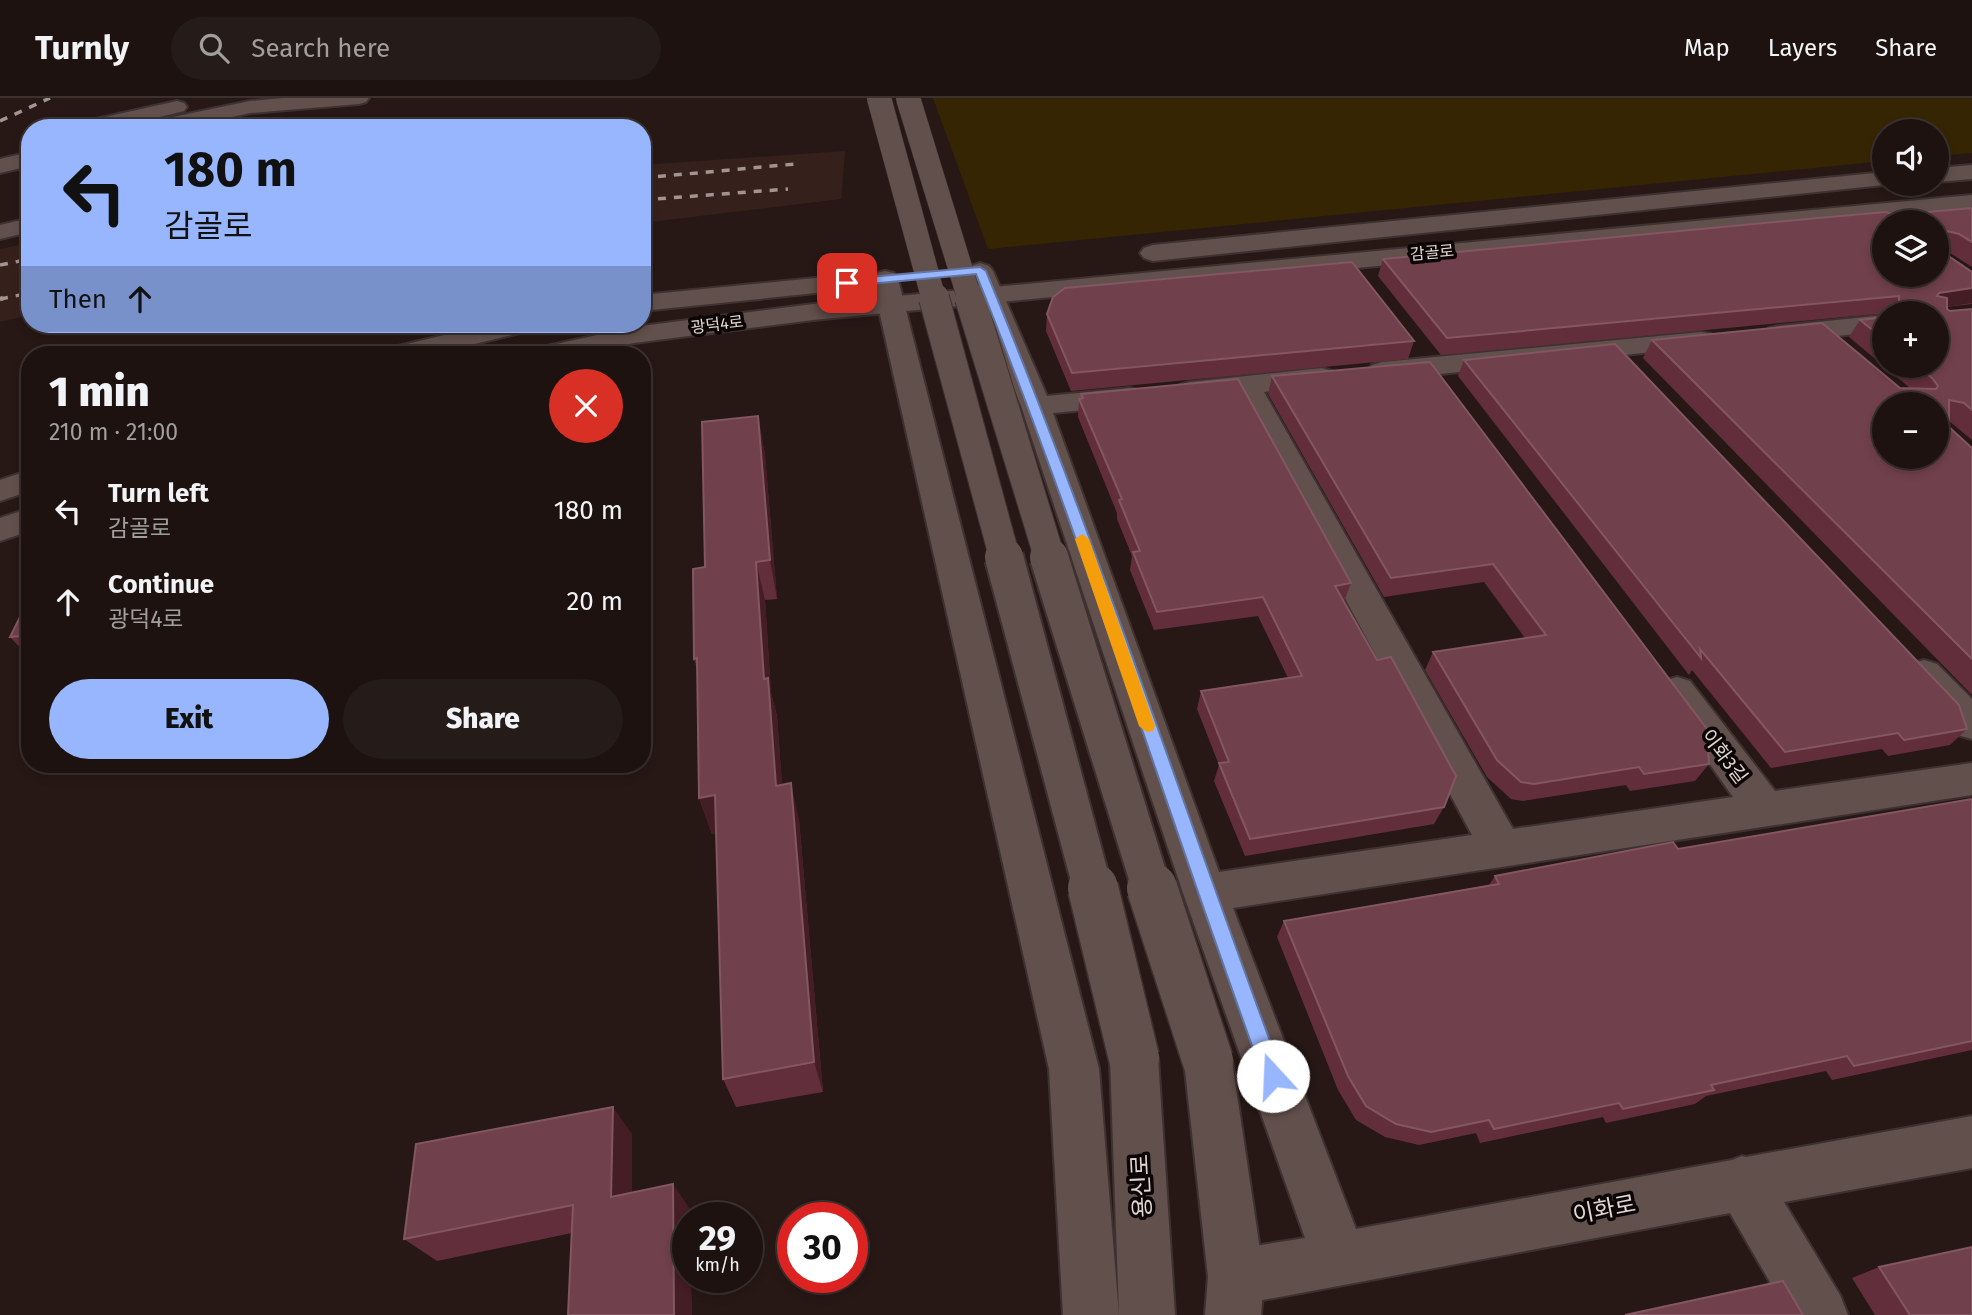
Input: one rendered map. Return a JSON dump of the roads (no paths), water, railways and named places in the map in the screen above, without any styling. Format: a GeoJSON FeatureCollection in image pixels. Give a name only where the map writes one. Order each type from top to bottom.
{"type":"FeatureCollection","features":[{"type":"Feature","properties":{"kind":"main road"},"geometry":{"type":"LineString","coordinates":[[126,119],[220,98]]}},
{"type":"Feature","properties":{"kind":"main road"},"geometry":{"type":"LineString","coordinates":[[188,119],[253,103],[359,98]]}},
{"type":"Feature","properties":{"kind":"main road","name":"용신로"},"geometry":{"type":"LineString","coordinates":[[879,98],[1074,811],[1134,1058],[1147,1315]]}},
{"type":"Feature","properties":{"kind":"main road"},"geometry":{"type":"LineString","coordinates":[[908,98],[1143,862],[1208,1061],[1235,1296]]}},
{"type":"Feature","properties":{"kind":"main road"},"geometry":{"type":"LineString","coordinates":[[268,119],[283,101]]}},
{"type":"Feature","properties":{"kind":"main road"},"geometry":{"type":"LineString","coordinates":[[237,119],[253,103]]}},
{"type":"Feature","properties":{"kind":"main road"},"geometry":{"type":"LineString","coordinates":[[0,149],[21,144]]}},
{"type":"Feature","properties":{"kind":"main road"},"geometry":{"type":"LineString","coordinates":[[0,166],[21,161]]}},
{"type":"Feature","properties":{"kind":"main road"},"geometry":{"type":"LineString","coordinates":[[1949,174],[1972,172]]}},
{"type":"Feature","properties":{"kind":"main road","name":"감골로"},"geometry":{"type":"LineString","coordinates":[[1131,255],[1872,180]]}},
{"type":"Feature","properties":{"kind":"main road","name":"감골로"},"geometry":{"type":"LineString","coordinates":[[1922,210],[1972,202]]}},
{"type":"Feature","properties":{"kind":"main road"},"geometry":{"type":"LineString","coordinates":[[0,214],[21,209]]}},
{"type":"Feature","properties":{"kind":"main road","name":"감골로"},"geometry":{"type":"LineString","coordinates":[[889,292],[992,278],[1357,271],[1872,218]]}},
{"type":"Feature","properties":{"kind":"main road"},"geometry":{"type":"LineString","coordinates":[[0,232],[21,227]]}},
{"type":"Feature","properties":{"kind":"main road"},"geometry":{"type":"LineString","coordinates":[[992,278],[1205,893],[1340,1260]]}},
{"type":"Feature","properties":{"kind":"main road"},"geometry":{"type":"LineString","coordinates":[[889,292],[1074,1069],[1091,1315]]}},
{"type":"Feature","properties":{"kind":"main road","name":"광덕4로"},"geometry":{"type":"LineString","coordinates":[[651,303],[889,292]]}},
{"type":"Feature","properties":{"kind":"main road","name":"광덕4로"},"geometry":{"type":"LineString","coordinates":[[651,332],[889,292]]}},
{"type":"Feature","properties":{"kind":"main road"},"geometry":{"type":"LineString","coordinates":[[1036,406],[1245,386],[1424,355],[1614,348],[1872,324]]}},
{"type":"Feature","properties":{"kind":"main road"},"geometry":{"type":"LineString","coordinates":[[1819,330],[1849,355]]}},
{"type":"Feature","properties":{"kind":"main road"},"geometry":{"type":"LineString","coordinates":[[433,346],[486,333]]}},
{"type":"Feature","properties":{"kind":"main road","name":"광덕4로"},"geometry":{"type":"LineString","coordinates":[[584,346],[646,333]]}},
{"type":"Feature","properties":{"kind":"main road"},"geometry":{"type":"LineString","coordinates":[[1614,348],[1643,378]]}},
{"type":"Feature","properties":{"kind":"main road"},"geometry":{"type":"LineString","coordinates":[[1424,355],[1457,399]]}},
{"type":"Feature","properties":{"kind":"main road"},"geometry":{"type":"LineString","coordinates":[[1245,386],[1501,848]]}},
{"type":"Feature","properties":{"kind":"main road"},"geometry":{"type":"LineString","coordinates":[[0,491],[21,483]]}},
{"type":"Feature","properties":{"kind":"main road"},"geometry":{"type":"LineString","coordinates":[[0,530],[21,522]]}},
{"type":"Feature","properties":{"kind":"main road"},"geometry":{"type":"LineString","coordinates":[[1906,655],[1972,724]]}},
{"type":"Feature","properties":{"kind":"main road","name":"이화3길"},"geometry":{"type":"LineString","coordinates":[[1657,666],[1766,810]]}},
{"type":"Feature","properties":{"kind":"main road","name":"이화3길"},"geometry":{"type":"LineString","coordinates":[[1205,893],[1972,779]]}},
{"type":"Feature","properties":{"kind":"main road","name":"이화로"},"geometry":{"type":"LineString","coordinates":[[1235,1296],[1340,1260],[1742,1182],[1972,1142]]}},
{"type":"Feature","properties":{"kind":"main road"},"geometry":{"type":"LineString","coordinates":[[1742,1182],[1821,1315]]}},
{"type":"Feature","properties":{"kind":"railway"},"geometry":{"type":"LineString","coordinates":[[0,121],[50,98]]}},
{"type":"Feature","properties":{"kind":"railway"},"geometry":{"type":"LineString","coordinates":[[651,177],[795,164]]}},
{"type":"Feature","properties":{"kind":"railway"},"geometry":{"type":"LineString","coordinates":[[651,199],[788,189]]}},
{"type":"Feature","properties":{"kind":"railway"},"geometry":{"type":"LineString","coordinates":[[0,265],[21,261]]}},
{"type":"Feature","properties":{"kind":"railway"},"geometry":{"type":"LineString","coordinates":[[3,298],[0,299],[21,295]]}}]}
